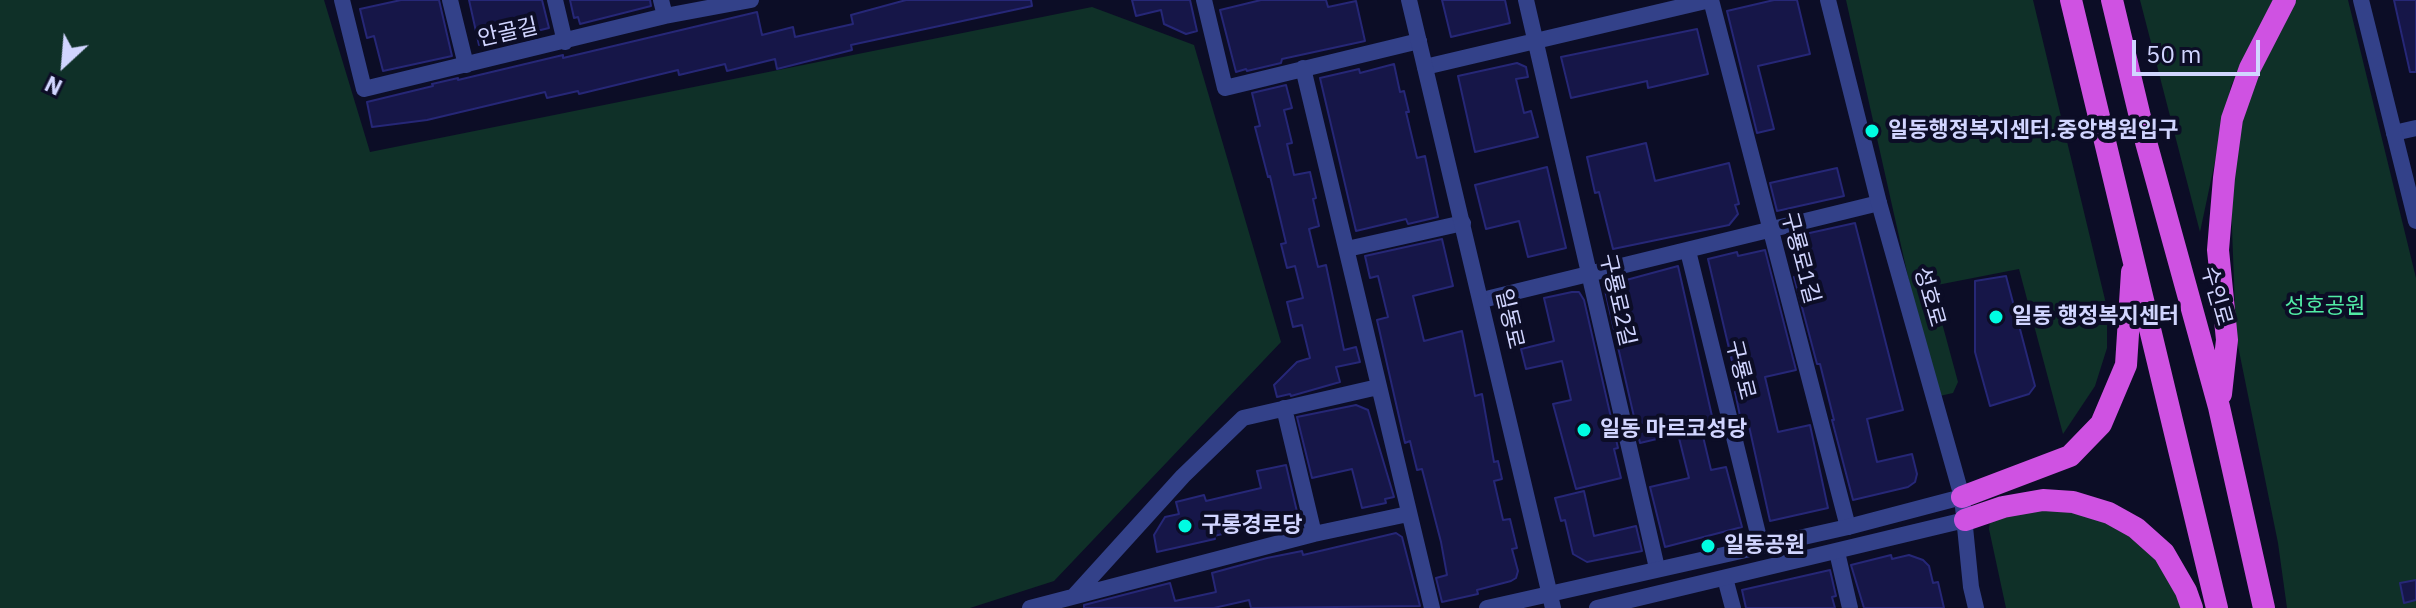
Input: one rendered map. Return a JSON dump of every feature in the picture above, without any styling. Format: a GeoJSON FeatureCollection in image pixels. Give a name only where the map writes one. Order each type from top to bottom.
{"type":"FeatureCollection","features":[{"type":"Feature","properties":{"kind":"highway"},"geometry":{"type":"LineString","coordinates":[[2071,0],[2217,608]]}},
{"type":"Feature","properties":{"kind":"highway","name":"수인로"},"geometry":{"type":"LineString","coordinates":[[2112,0],[2146,142],[2219,407],[2264,608]]}},
{"type":"Feature","properties":{"kind":"highway"},"geometry":{"type":"LineString","coordinates":[[2219,407],[2227,340],[2218,250],[2232,119],[2250,68],[2285,0]]}},
{"type":"Feature","properties":{"kind":"highway"},"geometry":{"type":"LineString","coordinates":[[1962,497],[2070,456],[2101,424],[2126,365],[2134,255]]}},
{"type":"Feature","properties":{"kind":"highway"},"geometry":{"type":"LineString","coordinates":[[1965,520],[2003,507],[2043,500],[2073,502],[2109,513],[2136,528],[2164,553],[2192,608]]}},
{"type":"Feature","properties":{"kind":"street","name":"안골길"},"geometry":{"type":"LineString","coordinates":[[342,0],[364,89],[565,42],[663,8],[751,0]]}},
{"type":"Feature","properties":{"kind":"street"},"geometry":{"type":"LineString","coordinates":[[450,0],[466,65]]}},
{"type":"Feature","properties":{"kind":"street"},"geometry":{"type":"LineString","coordinates":[[555,0],[565,42]]}},
{"type":"Feature","properties":{"kind":"street","name":"일동로"},"geometry":{"type":"LineString","coordinates":[[1409,0],[1552,600]]}},
{"type":"Feature","properties":{"kind":"street","name":"구룡로2길"},"geometry":{"type":"LineString","coordinates":[[1526,0],[1657,568]]}},
{"type":"Feature","properties":{"kind":"street"},"geometry":{"type":"LineString","coordinates":[[1425,67],[1711,0]]}},
{"type":"Feature","properties":{"kind":"street","name":"구룡로1길"},"geometry":{"type":"LineString","coordinates":[[1711,0],[1848,527]]}},
{"type":"Feature","properties":{"kind":"street","name":"성호로"},"geometry":{"type":"LineString","coordinates":[[1828,0],[1879,203],[1962,497],[1976,608]]}},
{"type":"Feature","properties":{"kind":"street"},"geometry":{"type":"LineString","coordinates":[[2361,0],[2416,221]]}},
{"type":"Feature","properties":{"kind":"street"},"geometry":{"type":"LineString","coordinates":[[1207,1],[1225,88],[1419,41]]}},
{"type":"Feature","properties":{"kind":"street"},"geometry":{"type":"LineString","coordinates":[[1303,68],[1432,608]]}},
{"type":"Feature","properties":{"kind":"street"},"geometry":{"type":"LineString","coordinates":[[2394,133],[2416,128]]}},
{"type":"Feature","properties":{"kind":"street"},"geometry":{"type":"LineString","coordinates":[[1482,300],[1879,203]]}},
{"type":"Feature","properties":{"kind":"street"},"geometry":{"type":"LineString","coordinates":[[1347,249],[1463,223]]}},
{"type":"Feature","properties":{"kind":"street","name":"구룡로"},"geometry":{"type":"LineString","coordinates":[[1688,251],[1761,546]]}},
{"type":"Feature","properties":{"kind":"street"},"geometry":{"type":"LineString","coordinates":[[1074,596],[1183,476],[1243,418],[1378,387]]}},
{"type":"Feature","properties":{"kind":"street"},"geometry":{"type":"LineString","coordinates":[[1284,408],[1314,534]]}},
{"type":"Feature","properties":{"kind":"street"},"geometry":{"type":"LineString","coordinates":[[1487,608],[1552,600],[1657,568],[1848,527],[1962,497]]}},
{"type":"Feature","properties":{"kind":"street"},"geometry":{"type":"LineString","coordinates":[[1030,608],[1314,534],[1408,514]]}},
{"type":"Feature","properties":{"kind":"street"},"geometry":{"type":"LineString","coordinates":[[1600,608],[1965,520]]}},
{"type":"Feature","properties":{"kind":"street"},"geometry":{"type":"LineString","coordinates":[[1837,552],[1850,608]]}},
{"type":"Feature","properties":{"kind":"street"},"geometry":{"type":"LineString","coordinates":[[1725,578],[1733,608]]}},
{"type":"Feature","properties":{"kind":"green space"},"geometry":{"type":"Polygon","coordinates":[[[0,0],[324,0],[370,152],[1092,7],[1194,45],[1281,342],[1054,581],[970,608],[0,608],[0,0]]]}},
{"type":"Feature","properties":{"kind":"green space"},"geometry":{"type":"Polygon","coordinates":[[[1846,0],[2033,0],[2107,308],[2107,348],[2095,386],[2063,434],[2019,269],[1932,286],[1958,382],[1953,393],[1935,397],[1846,0]]]}},
{"type":"Feature","properties":{"kind":"green space"},"geometry":{"type":"Polygon","coordinates":[[[2140,0],[2273,0],[2231,86],[2200,232],[2140,0]]]}},
{"type":"Feature","properties":{"kind":"green space","name":"성호공원"},"geometry":{"type":"Polygon","coordinates":[[[2293,0],[2348,0],[2416,278],[2416,608],[2287,608],[2278,543],[2236,336],[2230,174],[2238,125],[2283,15],[2293,0]]]}},
{"type":"Feature","properties":{"kind":"green space"},"geometry":{"type":"Polygon","coordinates":[[[2024,505],[2108,518],[2158,556],[2189,608],[2006,608],[1989,529],[1991,514],[2024,505]]]}},
{"type":"Feature","properties":{"kind":"building"},"geometry":{"type":"Polygon","coordinates":[[[401,0],[439,0],[452,56],[383,71],[374,36],[367,38],[360,9],[401,0]]]}},
{"type":"Feature","properties":{"kind":"building"},"geometry":{"type":"Polygon","coordinates":[[[469,0],[542,0],[549,28],[479,45],[469,0]]]}},
{"type":"Feature","properties":{"kind":"building"},"geometry":{"type":"Polygon","coordinates":[[[570,0],[650,0],[651,6],[580,24],[578,17],[574,18],[570,0]]]}},
{"type":"Feature","properties":{"kind":"building"},"geometry":{"type":"Polygon","coordinates":[[[906,0],[1031,0],[1032,6],[851,45],[852,50],[777,69],[775,59],[727,71],[725,64],[679,75],[678,70],[579,94],[578,91],[547,98],[545,92],[427,120],[372,127],[367,102],[432,84],[563,55],[563,58],[757,12],[762,35],[793,27],[795,37],[853,24],[851,15],[906,0]]]}},
{"type":"Feature","properties":{"kind":"building"},"geometry":{"type":"Polygon","coordinates":[[[1132,0],[1190,0],[1197,31],[1186,34],[1164,24],[1161,10],[1136,16],[1132,0]]]}},
{"type":"Feature","properties":{"kind":"building"},"geometry":{"type":"Polygon","coordinates":[[[1261,0],[1326,0],[1328,7],[1356,1],[1365,41],[1236,72],[1220,10],[1261,0]]]}},
{"type":"Feature","properties":{"kind":"building"},"geometry":{"type":"Polygon","coordinates":[[[1442,0],[1505,0],[1510,23],[1451,37],[1442,0]]]}},
{"type":"Feature","properties":{"kind":"building"},"geometry":{"type":"Polygon","coordinates":[[[1774,0],[1797,0],[1810,54],[1758,66],[1774,129],[1757,133],[1727,11],[1774,0]]]}},
{"type":"Feature","properties":{"kind":"building"},"geometry":{"type":"Polygon","coordinates":[[[2394,0],[2416,0],[2416,72],[2410,72],[2394,0]]]}},
{"type":"Feature","properties":{"kind":"building"},"geometry":{"type":"Polygon","coordinates":[[[1697,29],[1708,74],[1648,88],[1647,81],[1571,98],[1561,57],[1697,29]]]}},
{"type":"Feature","properties":{"kind":"building"},"geometry":{"type":"Polygon","coordinates":[[[1517,63],[1526,67],[1528,77],[1516,79],[1524,113],[1531,111],[1538,137],[1475,152],[1458,76],[1517,63]]]}},
{"type":"Feature","properties":{"kind":"building"},"geometry":{"type":"Polygon","coordinates":[[[1394,64],[1400,92],[1404,91],[1417,158],[1425,156],[1438,217],[1408,224],[1406,219],[1356,231],[1320,78],[1359,69],[1360,73],[1394,64]]]}},
{"type":"Feature","properties":{"kind":"building"},"geometry":{"type":"Polygon","coordinates":[[[1286,85],[1292,108],[1284,110],[1292,143],[1287,144],[1294,175],[1310,172],[1316,198],[1313,199],[1319,226],[1309,229],[1318,267],[1326,265],[1344,350],[1356,347],[1360,362],[1336,367],[1340,382],[1277,397],[1274,385],[1297,362],[1310,358],[1302,325],[1293,327],[1287,302],[1303,298],[1295,266],[1287,268],[1281,244],[1286,243],[1255,127],[1260,126],[1252,93],[1286,85]]]}},
{"type":"Feature","properties":{"kind":"building"},"geometry":{"type":"Polygon","coordinates":[[[1646,143],[1655,181],[1729,163],[1739,204],[1735,205],[1738,214],[1729,225],[1613,249],[1587,157],[1646,143]]]}},
{"type":"Feature","properties":{"kind":"building"},"geometry":{"type":"Polygon","coordinates":[[[1547,167],[1566,248],[1528,257],[1519,221],[1486,229],[1475,185],[1547,167]]]}},
{"type":"Feature","properties":{"kind":"building"},"geometry":{"type":"Polygon","coordinates":[[[1837,168],[1844,196],[1777,211],[1770,183],[1837,168]]]}},
{"type":"Feature","properties":{"kind":"building"},"geometry":{"type":"Polygon","coordinates":[[[1855,223],[1903,410],[1867,419],[1877,462],[1912,454],[1917,474],[1915,482],[1908,487],[1853,500],[1820,364],[1817,364],[1794,277],[1805,274],[1796,236],[1855,223]]]}},
{"type":"Feature","properties":{"kind":"building"},"geometry":{"type":"Polygon","coordinates":[[[1442,239],[1453,286],[1413,296],[1424,341],[1462,331],[1475,396],[1482,394],[1494,462],[1498,461],[1502,479],[1494,481],[1503,520],[1510,519],[1517,548],[1512,549],[1518,571],[1511,581],[1477,590],[1478,594],[1442,602],[1436,578],[1447,575],[1441,542],[1422,469],[1417,470],[1410,441],[1405,443],[1377,320],[1388,317],[1378,276],[1370,278],[1365,256],[1442,239]]]}},
{"type":"Feature","properties":{"kind":"building"},"geometry":{"type":"Polygon","coordinates":[[[1765,250],[1796,370],[1765,377],[1778,432],[1810,425],[1828,508],[1770,521],[1749,426],[1743,428],[1740,416],[1735,392],[1739,391],[1708,259],[1765,250]]]}},
{"type":"Feature","properties":{"kind":"building"},"geometry":{"type":"Polygon","coordinates":[[[1678,266],[1714,425],[1701,428],[1711,470],[1726,467],[1742,527],[1665,547],[1650,487],[1689,478],[1678,434],[1640,443],[1604,286],[1678,266]]]}},
{"type":"Feature","properties":{"kind":"building","name":"일동 행정복지센터"},"geometry":{"type":"Polygon","coordinates":[[[2006,276],[2035,386],[2029,394],[1990,406],[1975,352],[1975,281],[2006,276]]]}},
{"type":"Feature","properties":{"kind":"building"},"geometry":{"type":"Polygon","coordinates":[[[1579,292],[1584,300],[1618,448],[1614,449],[1621,478],[1576,489],[1553,404],[1571,400],[1562,361],[1526,369],[1521,349],[1554,341],[1544,298],[1579,292]]]}},
{"type":"Feature","properties":{"kind":"building"},"geometry":{"type":"Polygon","coordinates":[[[1356,405],[1368,410],[1394,497],[1385,499],[1386,503],[1362,508],[1352,469],[1312,478],[1297,417],[1356,405]]]}},
{"type":"Feature","properties":{"kind":"building"},"geometry":{"type":"Polygon","coordinates":[[[1286,465],[1298,516],[1157,552],[1154,535],[1165,517],[1179,514],[1176,502],[1204,495],[1206,501],[1261,488],[1257,471],[1286,465]]]}},
{"type":"Feature","properties":{"kind":"building"},"geometry":{"type":"Polygon","coordinates":[[[1584,491],[1594,536],[1636,526],[1642,551],[1587,562],[1573,554],[1565,520],[1561,521],[1555,498],[1584,491]]]}},
{"type":"Feature","properties":{"kind":"building"},"geometry":{"type":"Polygon","coordinates":[[[1396,533],[1402,537],[1420,606],[1251,608],[1249,600],[1214,608],[1084,608],[1084,605],[1170,583],[1175,601],[1216,592],[1212,573],[1267,558],[1302,551],[1303,555],[1396,533]]]}},
{"type":"Feature","properties":{"kind":"building"},"geometry":{"type":"Polygon","coordinates":[[[1891,555],[1892,559],[1909,555],[1929,566],[1933,583],[1938,582],[1944,608],[1864,608],[1851,565],[1891,555]]]}},
{"type":"Feature","properties":{"kind":"building"},"geometry":{"type":"Polygon","coordinates":[[[1830,570],[1836,596],[1832,597],[1835,608],[1746,608],[1742,590],[1830,570]]]}},
{"type":"Feature","properties":{"kind":"building"},"geometry":{"type":"Polygon","coordinates":[[[2416,580],[2416,600],[2404,603],[2400,583],[2416,580]]]}},
{"type":"Feature","properties":{"kind":"place","name":"일동행정복지센터.중앙병원입구"},"geometry":{"type":"Point","coordinates":[1872,131]}},
{"type":"Feature","properties":{"kind":"place","name":"일동 행정복지센터"},"geometry":{"type":"Point","coordinates":[1996,317]}},
{"type":"Feature","properties":{"kind":"place","name":"일동 마르코성당"},"geometry":{"type":"Point","coordinates":[1584,430]}},
{"type":"Feature","properties":{"kind":"place","name":"구롱경로당"},"geometry":{"type":"Point","coordinates":[1185,526]}},
{"type":"Feature","properties":{"kind":"place","name":"일동공원"},"geometry":{"type":"Point","coordinates":[1708,546]}}]}
